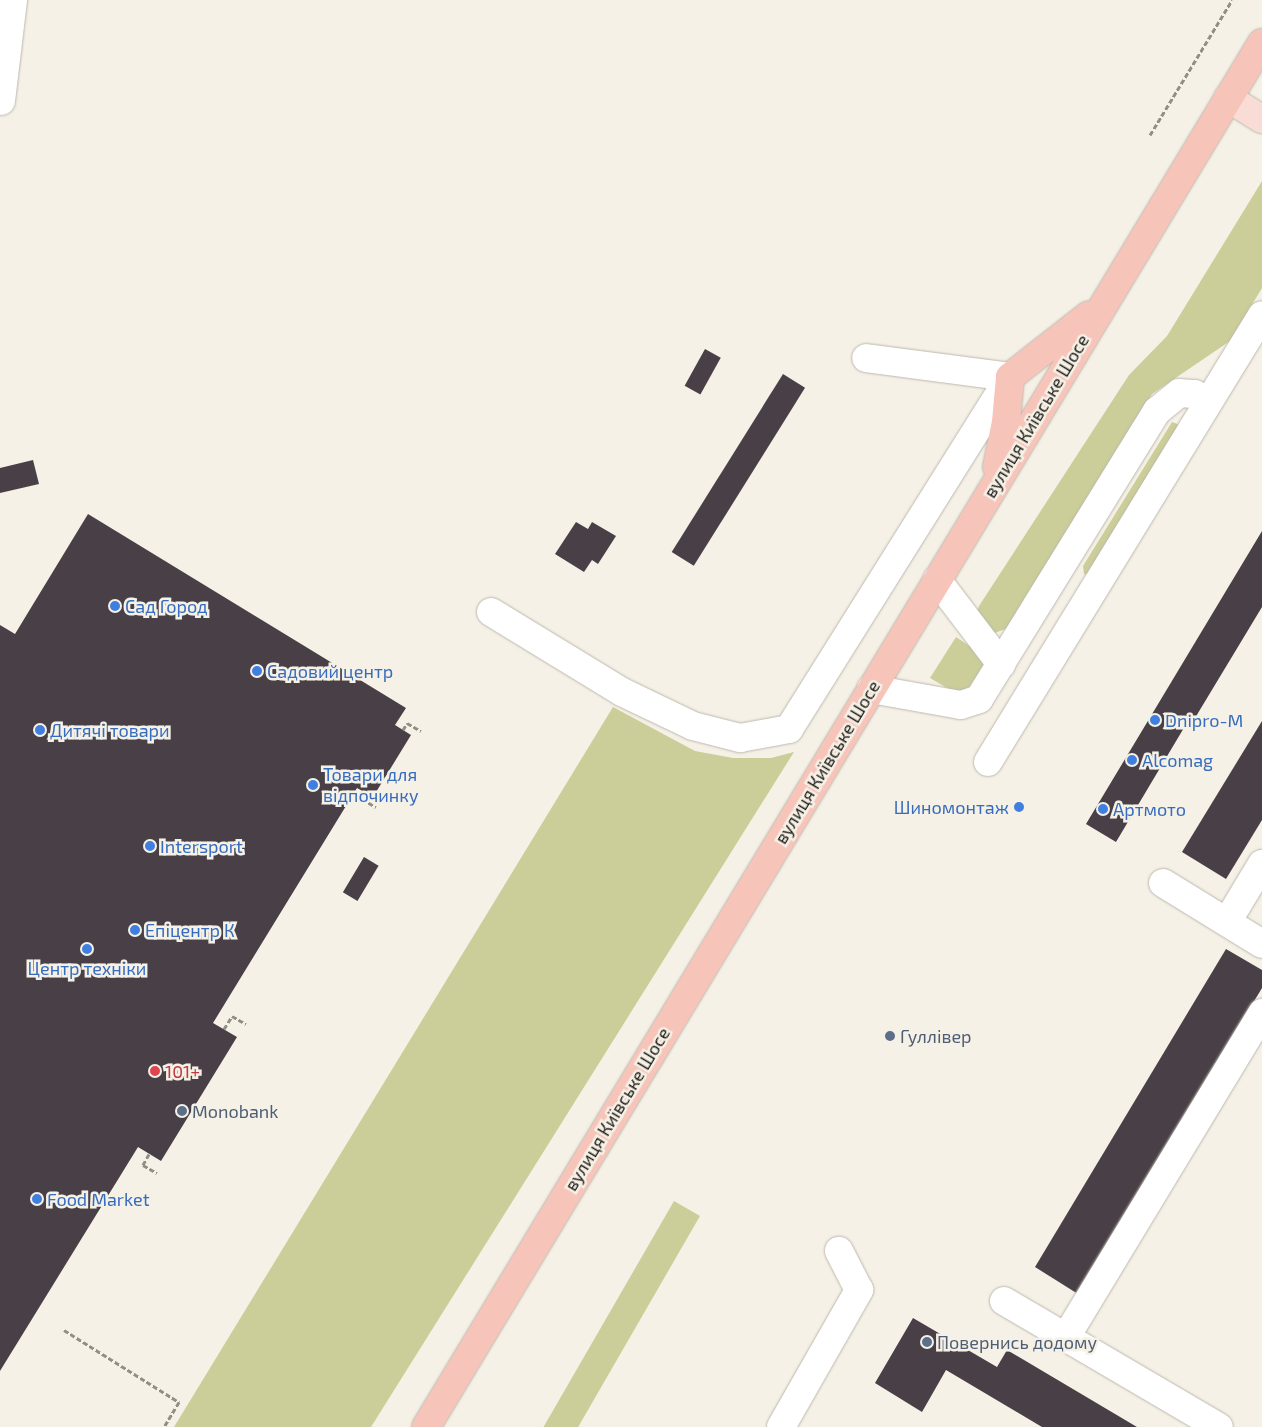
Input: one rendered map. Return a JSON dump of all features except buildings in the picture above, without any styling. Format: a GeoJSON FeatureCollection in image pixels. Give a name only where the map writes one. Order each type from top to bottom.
{"type":"FeatureCollection","features":[{"type":"Feature","properties":{"kind":"highway","name":"вулиця Київське Шосе"},"geometry":{"type":"LineString","coordinates":[[426,1427],[1262,43]]}},
{"type":"Feature","properties":{"kind":"highway"},"geometry":{"type":"LineString","coordinates":[[980,509],[1002,451],[1010,377],[1081,324],[1116,284]]}},
{"type":"Feature","properties":{"kind":"main road"},"geometry":{"type":"LineString","coordinates":[[1228,98],[1262,119]]}},
{"type":"Feature","properties":{"kind":"street"},"geometry":{"type":"LineString","coordinates":[[1,101],[13,0]]}},
{"type":"Feature","properties":{"kind":"street"},"geometry":{"type":"LineString","coordinates":[[988,762],[1262,315]]}},
{"type":"Feature","properties":{"kind":"street"},"geometry":{"type":"LineString","coordinates":[[491,612],[622,692],[692,726],[740,738],[789,729],[1010,377],[866,358]]}},
{"type":"Feature","properties":{"kind":"street"},"geometry":{"type":"LineString","coordinates":[[871,689],[961,705],[979,699],[1164,403],[1179,393],[1188,392],[1208,402]]}},
{"type":"Feature","properties":{"kind":"street"},"geometry":{"type":"LineString","coordinates":[[1055,577],[1089,597]]}},
{"type":"Feature","properties":{"kind":"street"},"geometry":{"type":"LineString","coordinates":[[938,580],[1001,664]]}},
{"type":"Feature","properties":{"kind":"street"},"geometry":{"type":"LineString","coordinates":[[1227,922],[1262,864]]}},
{"type":"Feature","properties":{"kind":"street"},"geometry":{"type":"LineString","coordinates":[[1163,883],[1262,944]]}},
{"type":"Feature","properties":{"kind":"street"},"geometry":{"type":"LineString","coordinates":[[1066,1338],[1262,1013]]}},
{"type":"Feature","properties":{"kind":"street"},"geometry":{"type":"LineString","coordinates":[[780,1427],[859,1290],[840,1252]]}},
{"type":"Feature","properties":{"kind":"street"},"geometry":{"type":"LineString","coordinates":[[1004,1300],[1219,1427]]}},
{"type":"Feature","properties":{"kind":"path"},"geometry":{"type":"LineString","coordinates":[[1150,135],[1232,0]]}},
{"type":"Feature","properties":{"kind":"path"},"geometry":{"type":"LineString","coordinates":[[403,730],[407,723],[421,732]]}},
{"type":"Feature","properties":{"kind":"path"},"geometry":{"type":"LineString","coordinates":[[366,793],[362,799],[376,807]]}},
{"type":"Feature","properties":{"kind":"path"},"geometry":{"type":"LineString","coordinates":[[224,1029],[232,1016],[246,1024]]}},
{"type":"Feature","properties":{"kind":"path"},"geometry":{"type":"LineString","coordinates":[[149,1154],[143,1165],[157,1173]]}},
{"type":"Feature","properties":{"kind":"path"},"geometry":{"type":"LineString","coordinates":[[64,1330],[179,1402],[164,1427]]}},
{"type":"Feature","properties":{"kind":"green space"},"geometry":{"type":"Polygon","coordinates":[[[1262,181],[1262,288],[1230,341],[1152,394],[1008,628],[992,634],[977,612],[979,606],[1129,375],[1167,336],[1262,181]]]}},
{"type":"Feature","properties":{"kind":"green space"},"geometry":{"type":"Polygon","coordinates":[[[1172,422],[1180,425],[1088,575],[1084,574],[1083,566],[1172,422]]]}},
{"type":"Feature","properties":{"kind":"green space"},"geometry":{"type":"Polygon","coordinates":[[[956,637],[977,651],[984,664],[968,689],[962,692],[952,691],[930,678],[956,637]]]}},
{"type":"Feature","properties":{"kind":"green space"},"geometry":{"type":"Polygon","coordinates":[[[613,707],[695,751],[733,758],[771,758],[794,752],[371,1427],[174,1427],[613,707]]]}},
{"type":"Feature","properties":{"kind":"green space"},"geometry":{"type":"Polygon","coordinates":[[[674,1201],[700,1216],[578,1427],[544,1427],[674,1201]]]}},
{"type":"Feature","properties":{"kind":"place","name":"Сад Город"},"geometry":{"type":"Point","coordinates":[115,606]}},
{"type":"Feature","properties":{"kind":"place","name":"Садовий центр"},"geometry":{"type":"Point","coordinates":[257,671]}},
{"type":"Feature","properties":{"kind":"place","name":"Dnipro-M"},"geometry":{"type":"Point","coordinates":[1155,720]}},
{"type":"Feature","properties":{"kind":"place","name":"Дитячі товари"},"geometry":{"type":"Point","coordinates":[40,730]}},
{"type":"Feature","properties":{"kind":"place","name":"Alcomag"},"geometry":{"type":"Point","coordinates":[1132,760]}},
{"type":"Feature","properties":{"kind":"place","name":"Товари для відпочинку"},"geometry":{"type":"Point","coordinates":[313,785]}},
{"type":"Feature","properties":{"kind":"place","name":"Шиномонтаж"},"geometry":{"type":"Point","coordinates":[1019,807]}},
{"type":"Feature","properties":{"kind":"place","name":"Артмото"},"geometry":{"type":"Point","coordinates":[1103,809]}},
{"type":"Feature","properties":{"kind":"place","name":"Intersport"},"geometry":{"type":"Point","coordinates":[150,846]}},
{"type":"Feature","properties":{"kind":"place","name":"Епіцентр К"},"geometry":{"type":"Point","coordinates":[135,930]}},
{"type":"Feature","properties":{"kind":"place","name":"Центр техніки"},"geometry":{"type":"Point","coordinates":[87,949]}},
{"type":"Feature","properties":{"kind":"place","name":"Гуллівер"},"geometry":{"type":"Point","coordinates":[890,1036]}},
{"type":"Feature","properties":{"kind":"place","name":"101+"},"geometry":{"type":"Point","coordinates":[155,1071]}},
{"type":"Feature","properties":{"kind":"place","name":"Monobank"},"geometry":{"type":"Point","coordinates":[182,1111]}},
{"type":"Feature","properties":{"kind":"place","name":"Food Market"},"geometry":{"type":"Point","coordinates":[37,1199]}},
{"type":"Feature","properties":{"kind":"place","name":"Повернись додому"},"geometry":{"type":"Point","coordinates":[927,1342]}}]}
